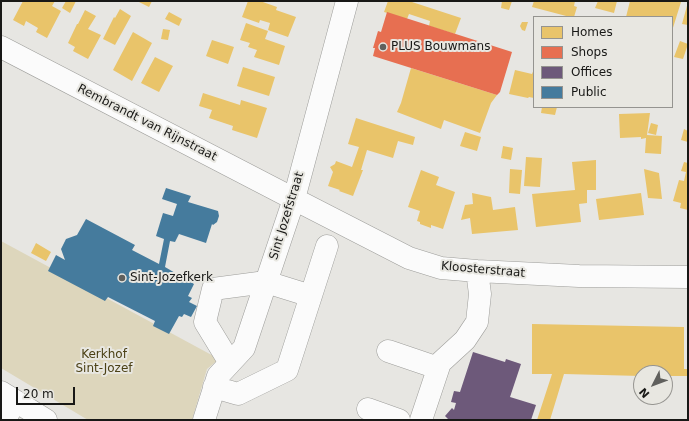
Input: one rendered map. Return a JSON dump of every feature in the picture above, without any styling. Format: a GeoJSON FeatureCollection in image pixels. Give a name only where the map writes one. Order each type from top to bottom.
{"type":"FeatureCollection","features":[{"type":"Feature","properties":{"kind":"street","name":"Sint Jozefstraat"},"geometry":{"type":"LineString","coordinates":[[204,420],[218,376],[244,348],[294,199],[347,1]]}},
{"type":"Feature","properties":{"kind":"street","name":"Rembrandt van Rijnstraat"},"geometry":{"type":"LineString","coordinates":[[1,47],[294,199]]}},
{"type":"Feature","properties":{"kind":"street","name":"Kloosterstraat"},"geometry":{"type":"LineString","coordinates":[[294,199],[409,258],[441,268],[579,276],[688,277]]}},
{"type":"Feature","properties":{"kind":"street"},"geometry":{"type":"LineString","coordinates":[[214,387],[238,394],[287,370],[327,246]]}},
{"type":"Feature","properties":{"kind":"street"},"geometry":{"type":"LineString","coordinates":[[422,420],[440,363],[465,340],[477,322],[480,294],[477,271]]}},
{"type":"Feature","properties":{"kind":"street"},"geometry":{"type":"LineString","coordinates":[[230,363],[205,322],[213,289],[266,282],[311,296]]}},
{"type":"Feature","properties":{"kind":"street"},"geometry":{"type":"LineString","coordinates":[[388,351],[438,368]]}},
{"type":"Feature","properties":{"kind":"street"},"geometry":{"type":"LineString","coordinates":[[5,420],[8,397],[46,420]]}},
{"type":"Feature","properties":{"kind":"street"},"geometry":{"type":"LineString","coordinates":[[368,409],[399,420]]}},
{"type":"Feature","properties":{"kind":"green space","name":"Kerkhof Sint-Jozef"},"geometry":{"type":"Polygon","coordinates":[[[1,241],[219,359],[207,369],[192,420],[88,420],[1,368],[1,241]]]}},
{"type":"Feature","properties":{"kind":"building: Homes"},"geometry":{"type":"Polygon","coordinates":[[[23,1],[55,1],[52,6],[61,11],[47,38],[36,32],[38,28],[26,21],[24,26],[13,20],[23,1]]]}},
{"type":"Feature","properties":{"kind":"building: Homes"},"geometry":{"type":"Polygon","coordinates":[[[66,1],[76,1],[70,13],[62,8],[66,1]]]}},
{"type":"Feature","properties":{"kind":"building: Homes"},"geometry":{"type":"Polygon","coordinates":[[[137,1],[152,1],[149,7],[137,1]]]}},
{"type":"Feature","properties":{"kind":"building: Homes"},"geometry":{"type":"Polygon","coordinates":[[[248,1],[260,1],[277,7],[276,10],[296,17],[288,37],[268,30],[270,23],[260,20],[259,23],[242,17],[248,1]]]}},
{"type":"Feature","properties":{"kind":"building: Homes"},"geometry":{"type":"Polygon","coordinates":[[[388,1],[413,1],[412,2],[461,18],[455,34],[429,26],[430,21],[409,14],[407,19],[384,12],[388,1]]]}},
{"type":"Feature","properties":{"kind":"building: Homes"},"geometry":{"type":"Polygon","coordinates":[[[502,1],[512,1],[509,10],[501,8],[502,1]]]}},
{"type":"Feature","properties":{"kind":"building: Homes"},"geometry":{"type":"Polygon","coordinates":[[[534,1],[575,1],[574,6],[577,7],[574,16],[566,16],[532,7],[534,1]]]}},
{"type":"Feature","properties":{"kind":"building: Homes"},"geometry":{"type":"Polygon","coordinates":[[[598,1],[617,1],[614,13],[595,8],[598,1]]]}},
{"type":"Feature","properties":{"kind":"building: Homes"},"geometry":{"type":"Polygon","coordinates":[[[630,1],[681,2],[673,28],[673,16],[626,16],[630,1]]]}},
{"type":"Feature","properties":{"kind":"building: Homes"},"geometry":{"type":"Polygon","coordinates":[[[688,2],[688,25],[682,24],[688,2]]]}},
{"type":"Feature","properties":{"kind":"building: Homes"},"geometry":{"type":"Polygon","coordinates":[[[120,9],[131,16],[115,45],[103,39],[114,17],[115,18],[120,9]]]}},
{"type":"Feature","properties":{"kind":"building: Homes"},"geometry":{"type":"Polygon","coordinates":[[[85,10],[96,16],[88,29],[101,35],[88,59],[73,51],[75,47],[68,43],[85,10]]]}},
{"type":"Feature","properties":{"kind":"building: Homes"},"geometry":{"type":"Polygon","coordinates":[[[169,12],[182,19],[179,26],[165,19],[169,12]]]}},
{"type":"Feature","properties":{"kind":"building: Homes"},"geometry":{"type":"Polygon","coordinates":[[[522,22],[528,22],[525,31],[522,30],[520,26],[522,22]]]}},
{"type":"Feature","properties":{"kind":"building: Homes"},"geometry":{"type":"Polygon","coordinates":[[[246,23],[268,31],[265,39],[285,46],[279,65],[254,57],[257,50],[248,47],[250,43],[240,40],[246,23]]]}},
{"type":"Feature","properties":{"kind":"building: Homes"},"geometry":{"type":"Polygon","coordinates":[[[163,29],[170,30],[168,40],[161,39],[163,29]]]}},
{"type":"Feature","properties":{"kind":"building: Homes"},"geometry":{"type":"Polygon","coordinates":[[[133,32],[152,43],[132,81],[113,70],[133,32]]]}},
{"type":"Feature","properties":{"kind":"building: Homes"},"geometry":{"type":"Polygon","coordinates":[[[212,40],[234,47],[228,64],[206,56],[212,40]]]}},
{"type":"Feature","properties":{"kind":"building: Homes"},"geometry":{"type":"Polygon","coordinates":[[[680,41],[688,44],[683,59],[674,57],[680,41]]]}},
{"type":"Feature","properties":{"kind":"building: Homes"},"geometry":{"type":"Polygon","coordinates":[[[155,57],[173,66],[159,92],[141,83],[155,57]]]}},
{"type":"Feature","properties":{"kind":"building: Homes"},"geometry":{"type":"Polygon","coordinates":[[[243,67],[275,77],[269,96],[237,86],[243,67]]]}},
{"type":"Feature","properties":{"kind":"building: Homes"},"geometry":{"type":"Polygon","coordinates":[[[411,68],[497,95],[491,103],[480,133],[444,120],[441,129],[397,112],[411,68]]]}},
{"type":"Feature","properties":{"kind":"building: Homes"},"geometry":{"type":"Polygon","coordinates":[[[515,70],[532,74],[533,72],[533,98],[509,94],[515,70]]]}},
{"type":"Feature","properties":{"kind":"building: Homes"},"geometry":{"type":"Polygon","coordinates":[[[203,93],[240,105],[241,100],[267,108],[257,138],[232,130],[233,126],[209,118],[212,110],[199,106],[203,93]]]}},
{"type":"Feature","properties":{"kind":"building: Homes"},"geometry":{"type":"Polygon","coordinates":[[[542,108],[557,108],[555,115],[541,113],[542,108]]]}},
{"type":"Feature","properties":{"kind":"building: Homes"},"geometry":{"type":"Polygon","coordinates":[[[650,113],[647,135],[662,136],[661,154],[645,153],[646,138],[620,138],[619,114],[650,113]]]}},
{"type":"Feature","properties":{"kind":"building: Homes"},"geometry":{"type":"Polygon","coordinates":[[[356,118],[415,137],[413,145],[398,141],[393,158],[367,150],[361,170],[363,170],[353,196],[328,186],[333,172],[330,167],[335,164],[336,161],[352,167],[359,147],[348,144],[356,118]]]}},
{"type":"Feature","properties":{"kind":"building: Homes"},"geometry":{"type":"Polygon","coordinates":[[[651,123],[658,125],[656,135],[648,133],[651,123]]]}},
{"type":"Feature","properties":{"kind":"building: Homes"},"geometry":{"type":"Polygon","coordinates":[[[684,129],[688,131],[688,142],[681,140],[684,129]]]}},
{"type":"Feature","properties":{"kind":"building: Homes"},"geometry":{"type":"Polygon","coordinates":[[[465,132],[481,137],[477,151],[460,146],[465,132]]]}},
{"type":"Feature","properties":{"kind":"building: Homes"},"geometry":{"type":"Polygon","coordinates":[[[503,146],[513,148],[511,160],[501,158],[503,146]]]}},
{"type":"Feature","properties":{"kind":"building: Homes"},"geometry":{"type":"Polygon","coordinates":[[[526,157],[542,158],[540,187],[524,186],[526,157]]]}},
{"type":"Feature","properties":{"kind":"building: Homes"},"geometry":{"type":"Polygon","coordinates":[[[596,160],[596,190],[587,190],[587,203],[579,204],[581,222],[536,227],[532,194],[575,190],[572,162],[596,160]]]}},
{"type":"Feature","properties":{"kind":"building: Homes"},"geometry":{"type":"Polygon","coordinates":[[[684,162],[688,163],[688,210],[680,208],[681,203],[673,201],[679,180],[684,181],[686,172],[681,171],[684,162]]]}},
{"type":"Feature","properties":{"kind":"building: Homes"},"geometry":{"type":"Polygon","coordinates":[[[510,169],[522,170],[520,194],[509,193],[510,169]]]}},
{"type":"Feature","properties":{"kind":"building: Homes"},"geometry":{"type":"Polygon","coordinates":[[[644,169],[659,173],[662,199],[648,198],[644,169]]]}},
{"type":"Feature","properties":{"kind":"building: Homes"},"geometry":{"type":"Polygon","coordinates":[[[421,170],[439,177],[436,185],[455,192],[443,229],[431,225],[431,228],[420,224],[420,222],[417,221],[420,211],[408,207],[421,170]]]}},
{"type":"Feature","properties":{"kind":"building: Homes"},"geometry":{"type":"Polygon","coordinates":[[[472,193],[491,197],[493,210],[515,207],[518,230],[472,234],[470,218],[461,220],[465,205],[473,204],[472,193]]]}},
{"type":"Feature","properties":{"kind":"building: Homes"},"geometry":{"type":"Polygon","coordinates":[[[641,193],[644,215],[599,220],[596,199],[641,193]]]}},
{"type":"Feature","properties":{"kind":"building: Homes"},"geometry":{"type":"Polygon","coordinates":[[[36,243],[51,252],[46,261],[31,253],[36,243]]]}},
{"type":"Feature","properties":{"kind":"building: Homes"},"geometry":{"type":"Polygon","coordinates":[[[532,324],[684,327],[684,369],[688,369],[688,376],[673,376],[673,365],[633,365],[633,376],[564,374],[550,420],[537,420],[552,374],[532,374],[532,324]]]}},
{"type":"Feature","properties":{"kind":"building: Shops"},"geometry":{"type":"Polygon","coordinates":[[[387,12],[512,52],[500,92],[497,95],[373,56],[375,48],[373,48],[378,31],[381,32],[387,12]]]}},
{"type":"Feature","properties":{"kind":"building: Offices"},"geometry":{"type":"Polygon","coordinates":[[[473,352],[505,362],[506,359],[521,364],[510,397],[536,405],[531,420],[449,420],[445,416],[452,408],[454,410],[456,403],[451,402],[454,391],[460,392],[473,352]]]}},
{"type":"Feature","properties":{"kind":"building: Public","name":"Sint-Jozefkerk"},"geometry":{"type":"Polygon","coordinates":[[[166,188],[191,196],[188,202],[218,211],[219,216],[217,222],[213,225],[212,224],[206,243],[179,234],[175,242],[170,241],[165,267],[194,284],[188,296],[192,298],[189,302],[197,306],[191,317],[184,314],[182,317],[179,316],[169,334],[153,326],[155,321],[108,297],[105,301],[48,271],[56,255],[65,260],[61,249],[66,239],[77,235],[86,219],[135,245],[132,250],[159,264],[164,239],[156,236],[163,213],[173,216],[177,204],[162,199],[166,188]]]}},
{"type":"Feature","properties":{"kind":"place","name":"PLUS Bouwmans"},"geometry":{"type":"Point","coordinates":[383,47]}},
{"type":"Feature","properties":{"kind":"place","name":"Sint-Jozefkerk"},"geometry":{"type":"Point","coordinates":[122,278]}}]}
